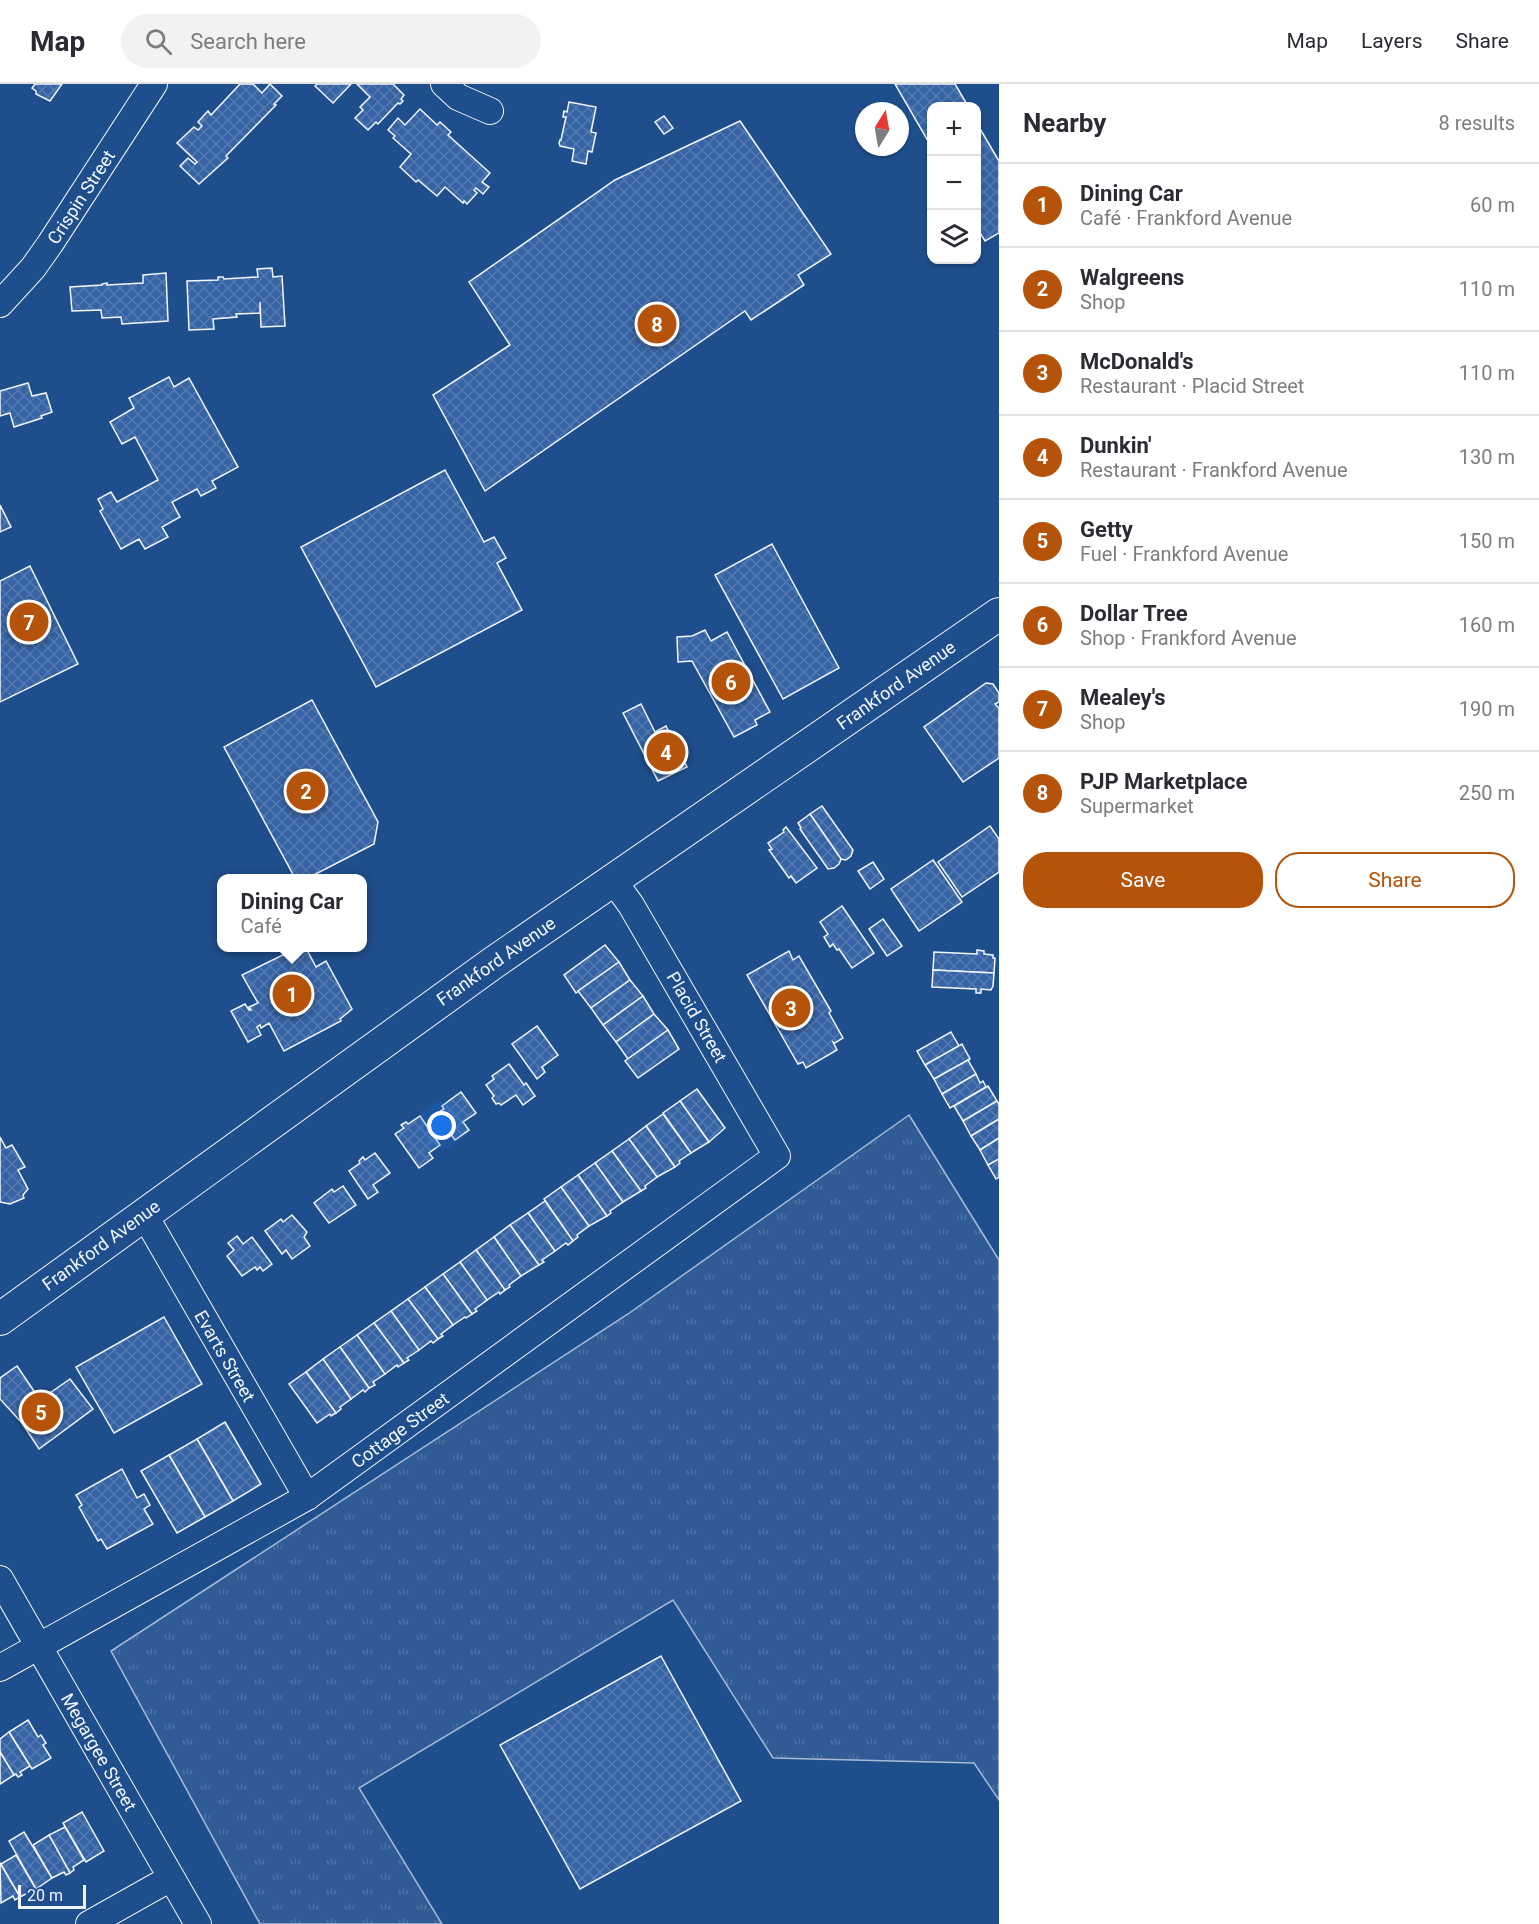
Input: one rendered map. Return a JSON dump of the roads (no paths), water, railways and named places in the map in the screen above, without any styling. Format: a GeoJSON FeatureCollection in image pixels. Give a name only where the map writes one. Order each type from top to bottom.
{"type":"FeatureCollection","features":[{"type":"Feature","properties":{"kind":"main road","name":"Frankford Avenue"},"geometry":{"type":"LineString","coordinates":[[0,1319],[408,1022],[613,880],[996,621]]}},
{"type":"Feature","properties":{"kind":"street","name":"Crispin Street"},"geometry":{"type":"LineString","coordinates":[[0,304],[33,268],[50,244],[154,84]]}},
{"type":"Feature","properties":{"kind":"street"},"geometry":{"type":"LineString","coordinates":[[444,84],[458,97],[490,111]]}},
{"type":"Feature","properties":{"kind":"street","name":"Placid Street"},"geometry":{"type":"LineString","coordinates":[[613,880],[631,905],[777,1156]]}},
{"type":"Feature","properties":{"kind":"street","name":"Cottage Street"},"geometry":{"type":"LineString","coordinates":[[0,1668],[307,1497],[777,1156]]}},
{"type":"Feature","properties":{"kind":"street","name":"Evarts Street"},"geometry":{"type":"LineString","coordinates":[[144,1214],[307,1497]]}},
{"type":"Feature","properties":{"kind":"street","name":"Megargee Street"},"geometry":{"type":"LineString","coordinates":[[0,1579],[198,1924]]}},
{"type":"Feature","properties":{"kind":"street"},"geometry":{"type":"LineString","coordinates":[[89,1924],[171,1878]]}},
{"type":"Feature","properties":{"kind":"place","name":"PJP Marketplace"},"geometry":{"type":"Point","coordinates":[657,324]}},
{"type":"Feature","properties":{"kind":"place","name":"Mealey's"},"geometry":{"type":"Point","coordinates":[29,622]}},
{"type":"Feature","properties":{"kind":"place","name":"Dollar Tree"},"geometry":{"type":"Point","coordinates":[731,682]}},
{"type":"Feature","properties":{"kind":"place","name":"Dunkin'"},"geometry":{"type":"Point","coordinates":[666,752]}},
{"type":"Feature","properties":{"kind":"place","name":"Walgreens"},"geometry":{"type":"Point","coordinates":[306,791]}},
{"type":"Feature","properties":{"kind":"place","name":"Dining Car"},"geometry":{"type":"Point","coordinates":[292,994]}},
{"type":"Feature","properties":{"kind":"place","name":"McDonald's"},"geometry":{"type":"Point","coordinates":[791,1008]}},
{"type":"Feature","properties":{"kind":"place","name":"Getty"},"geometry":{"type":"Point","coordinates":[41,1412]}}]}
